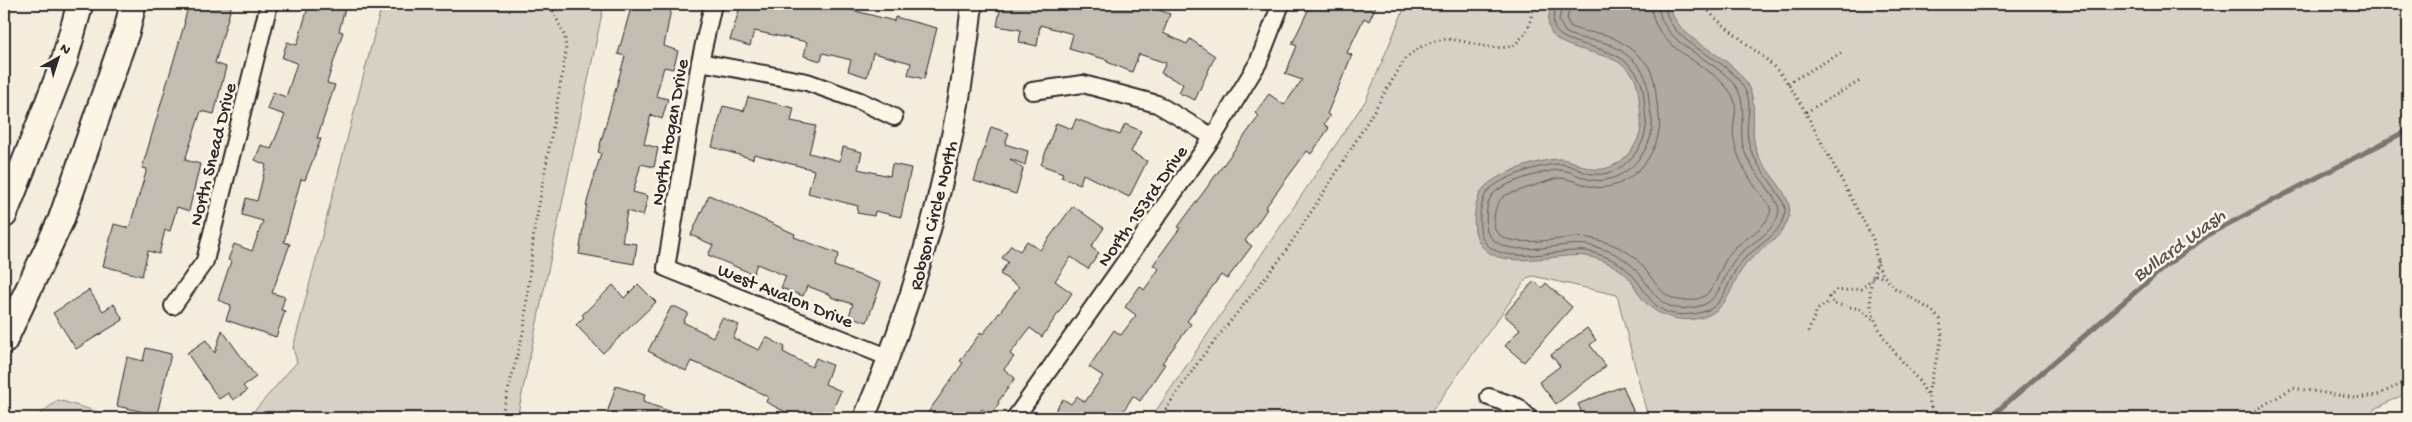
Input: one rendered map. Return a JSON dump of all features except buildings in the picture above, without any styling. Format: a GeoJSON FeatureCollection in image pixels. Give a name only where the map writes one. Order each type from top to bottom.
{"type":"FeatureCollection","features":[{"type":"Feature","properties":{"kind":"main road"},"geometry":{"type":"LineString","coordinates":[[4,215],[64,62],[80,4]]}},
{"type":"Feature","properties":{"kind":"main road"},"geometry":{"type":"LineString","coordinates":[[4,340],[61,220],[127,30],[133,4]]}},
{"type":"Feature","properties":{"kind":"street","name":"North Snead Drive"},"geometry":{"type":"LineString","coordinates":[[173,306],[205,261],[269,4]]}},
{"type":"Feature","properties":{"kind":"street","name":"North Hogan Drive"},"geometry":{"type":"LineString","coordinates":[[666,268],[700,62],[713,4]]}},
{"type":"Feature","properties":{"kind":"street","name":"Robson Circle North"},"geometry":{"type":"LineString","coordinates":[[864,418],[890,358],[918,275],[937,203],[959,99],[972,4]]}},
{"type":"Feature","properties":{"kind":"street","name":"North 153rd Drive"},"geometry":{"type":"LineString","coordinates":[[1015,418],[1213,137],[1258,63],[1281,4]]}},
{"type":"Feature","properties":{"kind":"street"},"geometry":{"type":"LineString","coordinates":[[700,62],[807,82],[860,101],[894,117]]}},
{"type":"Feature","properties":{"kind":"street"},"geometry":{"type":"LineString","coordinates":[[1032,91],[1083,84],[1157,104],[1213,137]]}},
{"type":"Feature","properties":{"kind":"street","name":"West Avalon Drive"},"geometry":{"type":"LineString","coordinates":[[666,268],[890,358]]}},
{"type":"Feature","properties":{"kind":"street"},"geometry":{"type":"LineString","coordinates":[[1489,397],[1518,407],[1529,418]]}},
{"type":"Feature","properties":{"kind":"path"},"geometry":{"type":"LineString","coordinates":[[501,418],[524,329],[534,232],[566,53],[565,36],[550,4]]}},
{"type":"Feature","properties":{"kind":"path"},"geometry":{"type":"LineString","coordinates":[[1160,418],[1201,358],[1286,251],[1405,60],[1415,51],[1439,40],[1460,40],[1497,48],[1515,45],[1528,30],[1534,4]]}},
{"type":"Feature","properties":{"kind":"path"},"geometry":{"type":"LineString","coordinates":[[1702,4],[1724,26],[1768,61],[1788,84],[1806,112],[1873,239],[1877,258],[1886,279]]}},
{"type":"Feature","properties":{"kind":"path"},"geometry":{"type":"LineString","coordinates":[[1788,84],[1843,52]]}},
{"type":"Feature","properties":{"kind":"path"},"geometry":{"type":"LineString","coordinates":[[1806,112],[1860,82]]}},
{"type":"Feature","properties":{"kind":"path"},"geometry":{"type":"LineString","coordinates":[[1874,321],[1870,297],[1877,258]]}},
{"type":"Feature","properties":{"kind":"path"},"geometry":{"type":"LineString","coordinates":[[1858,290],[1864,288],[1873,278],[1880,275],[1902,293],[1931,310],[1940,319],[1942,337],[1930,381],[1929,401]]}},
{"type":"Feature","properties":{"kind":"path"},"geometry":{"type":"LineString","coordinates":[[1830,301],[1830,295],[1836,291],[1865,291],[1870,297]]}},
{"type":"Feature","properties":{"kind":"path"},"geometry":{"type":"LineString","coordinates":[[1830,301],[1835,305],[1864,308],[1870,302]]}},
{"type":"Feature","properties":{"kind":"path"},"geometry":{"type":"LineString","coordinates":[[1808,332],[1818,310],[1830,301]]}},
{"type":"Feature","properties":{"kind":"path"},"geometry":{"type":"LineString","coordinates":[[1853,306],[1864,310],[1874,321],[1894,352],[1920,382],[1929,401],[1933,418]]}},
{"type":"Feature","properties":{"kind":"path"},"geometry":{"type":"LineString","coordinates":[[2242,418],[2293,388],[2355,398],[2377,395],[2408,380]]}},
{"type":"Feature","properties":{"kind":"path"},"geometry":{"type":"LineString","coordinates":[[1920,382],[1926,385],[1930,381]]}},
{"type":"Feature","properties":{"kind":"shaded area"},"geometry":{"type":"Polygon","coordinates":[[[382,4],[604,4],[517,418],[239,418],[255,410],[297,362],[293,348],[382,4]]]}},
{"type":"Feature","properties":{"kind":"shaded area"},"geometry":{"type":"Polygon","coordinates":[[[1406,4],[2408,4],[2408,392],[2358,418],[1648,418],[1617,295],[1533,276],[1527,278],[1427,418],[1151,418],[1366,100],[1406,4]]]}},
{"type":"Feature","properties":{"kind":"shaded area"},"geometry":{"type":"Polygon","coordinates":[[[58,400],[112,416],[119,418],[35,418],[58,400]]]}},
{"type":"Feature","properties":{"kind":"water"},"geometry":{"type":"Polygon","coordinates":[[[1552,4],[1669,4],[1674,17],[1681,27],[1690,36],[1734,68],[1749,88],[1753,106],[1753,135],[1758,155],[1780,186],[1790,211],[1788,220],[1779,235],[1746,264],[1726,300],[1711,314],[1692,319],[1672,318],[1662,314],[1646,303],[1624,273],[1606,262],[1585,256],[1524,260],[1508,259],[1494,255],[1483,248],[1476,235],[1474,218],[1480,193],[1489,183],[1497,178],[1529,165],[1557,159],[1567,160],[1593,169],[1610,167],[1618,163],[1631,151],[1639,135],[1641,119],[1638,90],[1631,73],[1618,62],[1567,45],[1554,37],[1549,24],[1552,4]]]}},
{"type":"Feature","properties":{"kind":"waterway","name":"Bullard Wash"},"geometry":{"type":"LineString","coordinates":[[1989,418],[2168,264],[2211,233],[2408,130]]}}]}
